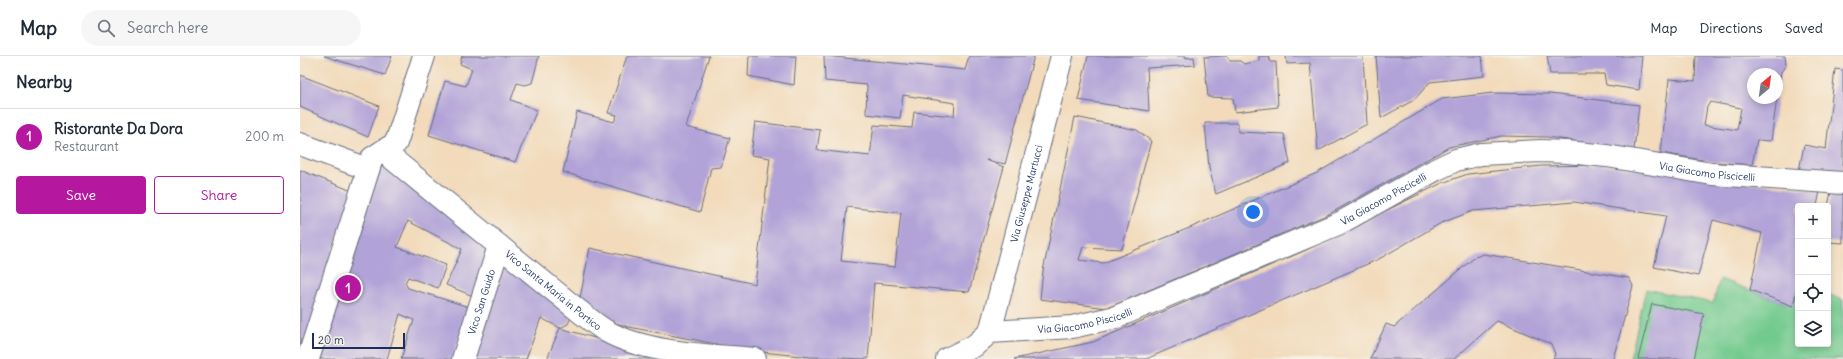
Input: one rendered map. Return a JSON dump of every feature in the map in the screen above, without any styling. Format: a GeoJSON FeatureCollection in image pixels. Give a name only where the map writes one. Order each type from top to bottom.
{"type":"FeatureCollection","features":[{"type":"Feature","properties":{"kind":"street"},"geometry":{"type":"LineString","coordinates":[[308,359],[374,159],[396,143],[424,56]]}},
{"type":"Feature","properties":{"kind":"street","name":"Via Giuseppe Martucci"},"geometry":{"type":"LineString","coordinates":[[990,332],[1062,56]]}},
{"type":"Feature","properties":{"kind":"street","name":"Vico Santa Maria in Portico"},"geometry":{"type":"LineString","coordinates":[[300,144],[374,159],[499,246],[593,323],[606,331],[621,338],[685,356],[755,359]]}},
{"type":"Feature","properties":{"kind":"street","name":"Via Giacomo Piscicelli"},"geometry":{"type":"LineString","coordinates":[[990,332],[1072,327],[1116,317],[1340,223],[1435,170],[1456,160],[1481,154],[1567,152],[1608,156],[1712,174],[1843,183]]}},
{"type":"Feature","properties":{"kind":"street","name":"Vico San Guido"},"geometry":{"type":"LineString","coordinates":[[464,359],[499,246]]}},
{"type":"Feature","properties":{"kind":"street"},"geometry":{"type":"LineString","coordinates":[[947,359],[974,346],[990,332]]}},
{"type":"Feature","properties":{"kind":"green space"},"geometry":{"type":"Polygon","coordinates":[[[1720,279],[1793,306],[1795,299],[1795,347],[1831,347],[1831,295],[1843,300],[1843,359],[1630,359],[1646,289],[1713,303],[1720,279]]]}},
{"type":"Feature","properties":{"kind":"building"},"geometry":{"type":"Polygon","coordinates":[[[324,56],[392,56],[385,75],[324,56]]]}},
{"type":"Feature","properties":{"kind":"building"},"geometry":{"type":"Polygon","coordinates":[[[462,56],[539,56],[532,83],[525,85],[517,83],[511,100],[537,110],[515,162],[429,135],[445,81],[466,86],[472,69],[460,64],[462,56]]]}},
{"type":"Feature","properties":{"kind":"building"},"geometry":{"type":"Polygon","coordinates":[[[627,56],[709,56],[686,127],[730,138],[721,167],[711,168],[700,212],[563,172],[577,112],[614,122],[617,115],[608,113],[627,56]]]}},
{"type":"Feature","properties":{"kind":"building"},"geometry":{"type":"Polygon","coordinates":[[[749,56],[796,56],[794,85],[748,76],[749,56]]]}},
{"type":"Feature","properties":{"kind":"building"},"geometry":{"type":"Polygon","coordinates":[[[824,56],[965,70],[969,56],[1034,56],[1005,164],[986,160],[1004,167],[969,292],[874,283],[868,359],[810,357],[752,351],[629,327],[602,319],[579,303],[590,248],[755,284],[770,158],[751,155],[755,122],[820,130],[817,150],[870,156],[874,125],[912,128],[914,112],[954,116],[955,103],[903,95],[900,118],[866,114],[867,85],[825,81],[824,56]],[[847,207],[841,261],[895,267],[901,213],[847,207]]]}},
{"type":"Feature","properties":{"kind":"building"},"geometry":{"type":"Polygon","coordinates":[[[1088,56],[1186,56],[1186,58],[1194,57],[1195,65],[1147,68],[1149,111],[1078,100],[1088,56]]]}},
{"type":"Feature","properties":{"kind":"building"},"geometry":{"type":"Polygon","coordinates":[[[1227,56],[1230,61],[1240,61],[1244,64],[1259,61],[1259,56],[1269,56],[1270,62],[1276,62],[1278,107],[1235,112],[1233,98],[1208,97],[1204,57],[1227,56]]]}},
{"type":"Feature","properties":{"kind":"building"},"geometry":{"type":"Polygon","coordinates":[[[1286,56],[1363,56],[1367,124],[1318,151],[1310,63],[1287,64],[1286,56]]]}},
{"type":"Feature","properties":{"kind":"building"},"geometry":{"type":"Polygon","coordinates":[[[1376,56],[1482,56],[1484,76],[1430,82],[1414,100],[1381,118],[1376,56]]]}},
{"type":"Feature","properties":{"kind":"building"},"geometry":{"type":"Polygon","coordinates":[[[1547,56],[1642,56],[1639,90],[1606,85],[1604,74],[1550,74],[1547,56]]]}},
{"type":"Feature","properties":{"kind":"building"},"geometry":{"type":"Polygon","coordinates":[[[1696,56],[1785,56],[1786,65],[1783,69],[1747,68],[1747,104],[1776,104],[1771,141],[1757,140],[1752,165],[1714,162],[1661,153],[1669,79],[1695,81],[1696,56]],[[1710,102],[1707,107],[1704,125],[1737,130],[1741,108],[1710,102]]]}},
{"type":"Feature","properties":{"kind":"building"},"geometry":{"type":"Polygon","coordinates":[[[1835,69],[1843,70],[1843,175],[1799,171],[1804,145],[1826,149],[1835,69]]]}},
{"type":"Feature","properties":{"kind":"building"},"geometry":{"type":"Polygon","coordinates":[[[300,75],[379,106],[368,137],[300,107],[300,75]]]}},
{"type":"Feature","properties":{"kind":"building"},"geometry":{"type":"Polygon","coordinates":[[[1493,93],[1550,94],[1639,105],[1634,150],[1547,137],[1501,136],[1449,147],[1331,213],[1107,308],[1040,299],[1043,271],[1075,117],[1137,130],[1151,141],[1122,249],[1083,247],[1079,260],[1103,263],[1192,227],[1317,173],[1442,99],[1493,93]]]}},
{"type":"Feature","properties":{"kind":"building"},"geometry":{"type":"Polygon","coordinates":[[[1205,123],[1238,123],[1238,132],[1284,134],[1290,163],[1216,194],[1209,168],[1205,123]]]}},
{"type":"Feature","properties":{"kind":"building"},"geometry":{"type":"Polygon","coordinates":[[[382,164],[490,245],[473,296],[446,285],[462,249],[408,221],[397,247],[446,265],[438,288],[408,277],[405,283],[408,288],[469,307],[452,359],[401,359],[414,320],[400,314],[387,359],[320,359],[382,164]]]}},
{"type":"Feature","properties":{"kind":"building"},"geometry":{"type":"Polygon","coordinates":[[[1603,165],[1820,191],[1818,203],[1795,203],[1795,297],[1793,306],[1750,290],[1762,233],[1713,220],[1698,276],[1654,267],[1666,216],[1574,202],[1473,211],[1441,223],[1379,259],[1146,359],[1014,359],[1093,342],[1306,250],[1442,183],[1468,174],[1541,166],[1603,165]]]}},
{"type":"Feature","properties":{"kind":"building"},"geometry":{"type":"Polygon","coordinates":[[[300,170],[352,191],[300,358],[300,170]]]}},
{"type":"Feature","properties":{"kind":"building"},"geometry":{"type":"Polygon","coordinates":[[[1831,192],[1843,193],[1843,243],[1831,242],[1831,203],[1829,203],[1831,192]]]}},
{"type":"Feature","properties":{"kind":"building"},"geometry":{"type":"Polygon","coordinates":[[[1484,254],[1629,278],[1633,286],[1613,359],[1553,359],[1555,354],[1551,344],[1497,321],[1454,359],[1370,359],[1386,324],[1394,327],[1475,257],[1484,254]]]}},
{"type":"Feature","properties":{"kind":"building"},"geometry":{"type":"Polygon","coordinates":[[[505,261],[572,315],[568,324],[560,328],[541,318],[526,359],[474,359],[505,261]]]}},
{"type":"Feature","properties":{"kind":"building"},"geometry":{"type":"Polygon","coordinates":[[[1652,304],[1704,314],[1694,359],[1638,359],[1652,304]]]}},
{"type":"Feature","properties":{"kind":"building"},"geometry":{"type":"Polygon","coordinates":[[[560,328],[667,359],[547,359],[560,328]]]}},
{"type":"Feature","properties":{"kind":"place","name":"Ristorante Da Dora"},"geometry":{"type":"Point","coordinates":[348,288]}}]}
